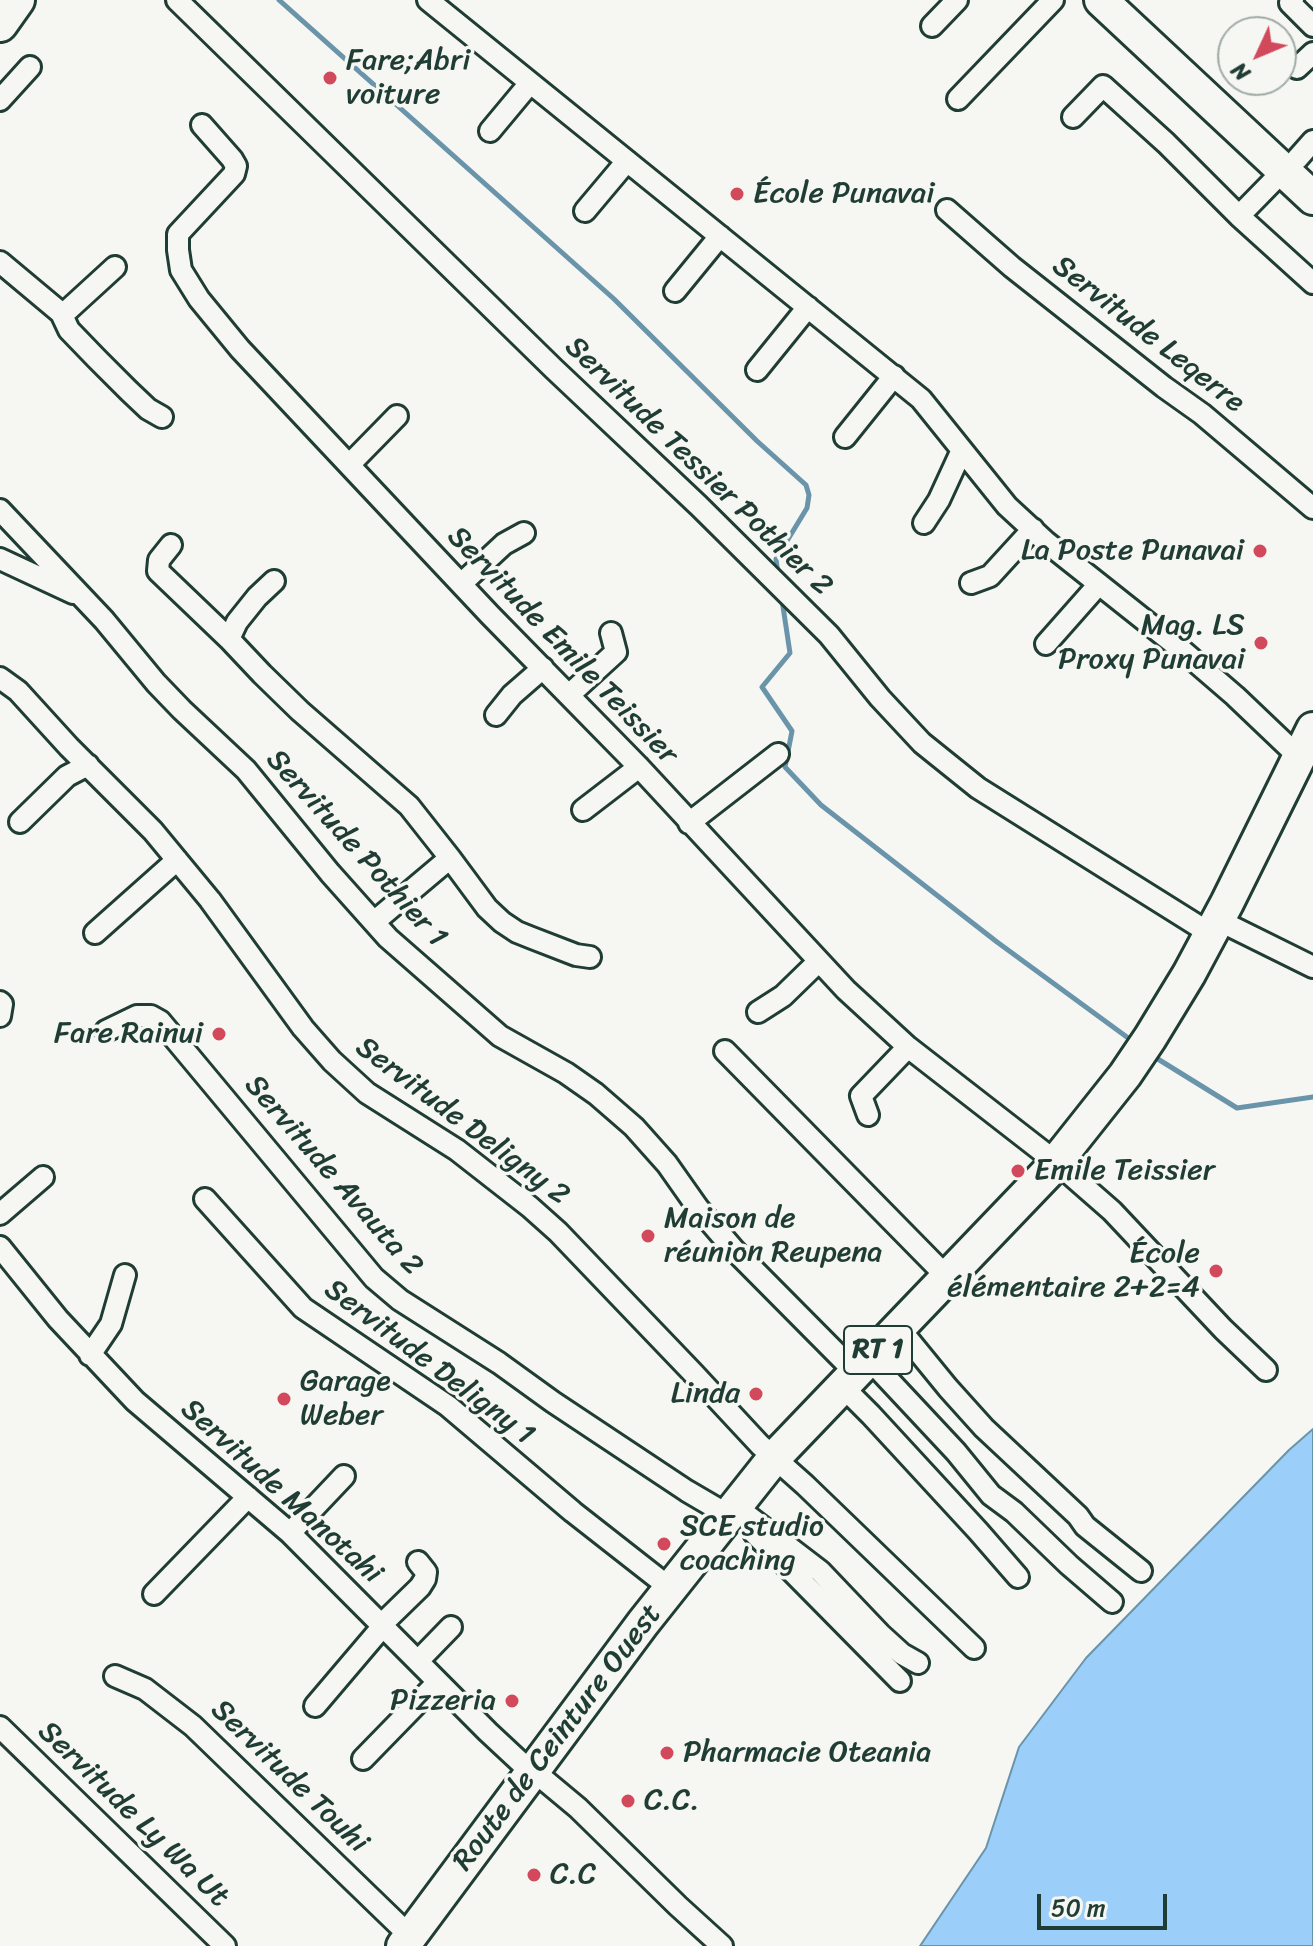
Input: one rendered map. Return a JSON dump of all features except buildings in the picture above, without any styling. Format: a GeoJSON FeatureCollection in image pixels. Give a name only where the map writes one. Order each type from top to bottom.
{"type":"FeatureCollection","features":[{"type":"Feature","properties":{"kind":"highway"},"geometry":{"type":"LineString","coordinates":[[0,24],[17,0]]}},
{"type":"Feature","properties":{"kind":"main road"},"geometry":{"type":"LineString","coordinates":[[1101,0],[1229,118],[1301,161]]}},
{"type":"Feature","properties":{"kind":"main road"},"geometry":{"type":"LineString","coordinates":[[1131,0],[1301,161],[1313,198]]}},
{"type":"Feature","properties":{"kind":"main road","name":"Route de Ceinture Ouest"},"geometry":{"type":"LineString","coordinates":[[406,1941],[670,1588],[774,1458],[1056,1162],[1125,1075],[1189,974],[1306,743]]}},
{"type":"Feature","properties":{"kind":"street","name":"Servitude Tessier Pothier 2"},"geometry":{"type":"LineString","coordinates":[[177,0],[829,635],[880,698],[922,743],[978,788],[1214,927],[1313,967]]}},
{"type":"Feature","properties":{"kind":"street"},"geometry":{"type":"LineString","coordinates":[[428,0],[921,399],[1007,506],[1046,542],[1235,696],[1306,743]]}},
{"type":"Feature","properties":{"kind":"street"},"geometry":{"type":"LineString","coordinates":[[932,26],[957,0]]}},
{"type":"Feature","properties":{"kind":"street"},"geometry":{"type":"LineString","coordinates":[[958,99],[1053,0]]}},
{"type":"Feature","properties":{"kind":"street"},"geometry":{"type":"LineString","coordinates":[[1293,0],[1290,3],[1313,26]]}},
{"type":"Feature","properties":{"kind":"street"},"geometry":{"type":"LineString","coordinates":[[1297,68],[1313,53]]}},
{"type":"Feature","properties":{"kind":"street"},"geometry":{"type":"LineString","coordinates":[[0,100],[30,67]]}},
{"type":"Feature","properties":{"kind":"street"},"geometry":{"type":"LineString","coordinates":[[490,131],[530,83]]}},
{"type":"Feature","properties":{"kind":"street"},"geometry":{"type":"LineString","coordinates":[[1073,117],[1103,86],[1313,283]]}},
{"type":"Feature","properties":{"kind":"street","name":"Servitude Emile Teissier"},"geometry":{"type":"LineString","coordinates":[[202,125],[236,166],[234,174],[178,234],[181,270],[199,299],[240,349],[461,584],[639,767],[846,990],[908,1047],[1056,1162],[1112,1211],[1266,1370]]}},
{"type":"Feature","properties":{"kind":"street"},"geometry":{"type":"LineString","coordinates":[[585,211],[627,161]]}},
{"type":"Feature","properties":{"kind":"street"},"geometry":{"type":"LineString","coordinates":[[1239,216],[1301,161]]}},
{"type":"Feature","properties":{"kind":"street","name":"Servitude Leqerre"},"geometry":{"type":"LineString","coordinates":[[947,210],[1012,267],[1202,414],[1313,508]]}},
{"type":"Feature","properties":{"kind":"street"},"geometry":{"type":"LineString","coordinates":[[675,291],[720,236]]}},
{"type":"Feature","properties":{"kind":"street"},"geometry":{"type":"LineString","coordinates":[[0,262],[61,313],[69,330],[97,359],[148,409],[162,417]]}},
{"type":"Feature","properties":{"kind":"street"},"geometry":{"type":"LineString","coordinates":[[61,313],[115,267]]}},
{"type":"Feature","properties":{"kind":"street"},"geometry":{"type":"LineString","coordinates":[[757,370],[808,307]]}},
{"type":"Feature","properties":{"kind":"street"},"geometry":{"type":"LineString","coordinates":[[845,437],[894,376]]}},
{"type":"Feature","properties":{"kind":"street"},"geometry":{"type":"LineString","coordinates":[[350,464],[397,416]]}},
{"type":"Feature","properties":{"kind":"street"},"geometry":{"type":"LineString","coordinates":[[924,523],[939,500],[962,450]]}},
{"type":"Feature","properties":{"kind":"street","name":"Servitude Pothier 1"},"geometry":{"type":"LineString","coordinates":[[0,510],[104,620],[165,692],[246,770],[374,922],[421,968],[500,1036],[566,1073],[634,1127],[735,1251],[856,1373]]}},
{"type":"Feature","properties":{"kind":"street"},"geometry":{"type":"LineString","coordinates":[[971,583],[990,576],[1033,529]]}},
{"type":"Feature","properties":{"kind":"street"},"geometry":{"type":"LineString","coordinates":[[461,584],[504,544],[524,533]]}},
{"type":"Feature","properties":{"kind":"street"},"geometry":{"type":"LineString","coordinates":[[171,545],[159,560],[158,571],[300,711],[409,806],[487,908],[517,932],[576,955],[590,957]]}},
{"type":"Feature","properties":{"kind":"street"},"geometry":{"type":"LineString","coordinates":[[0,559],[81,596]]}},
{"type":"Feature","properties":{"kind":"street"},"geometry":{"type":"LineString","coordinates":[[229,639],[237,622],[274,581]]}},
{"type":"Feature","properties":{"kind":"street"},"geometry":{"type":"LineString","coordinates":[[1046,644],[1099,584]]}},
{"type":"Feature","properties":{"kind":"street"},"geometry":{"type":"LineString","coordinates":[[569,695],[616,652],[611,633]]}},
{"type":"Feature","properties":{"kind":"street"},"geometry":{"type":"LineString","coordinates":[[496,715],[512,695],[543,668]]}},
{"type":"Feature","properties":{"kind":"street","name":"Servitude Deligny 2"},"geometry":{"type":"LineString","coordinates":[[0,678],[18,691],[122,798],[177,860],[303,1028],[332,1061],[367,1093],[457,1150],[558,1232],[774,1458],[974,1648]]}},
{"type":"Feature","properties":{"kind":"street"},"geometry":{"type":"LineString","coordinates":[[689,823],[778,754]]}},
{"type":"Feature","properties":{"kind":"street"},"geometry":{"type":"LineString","coordinates":[[20,822],[67,776],[88,765]]}},
{"type":"Feature","properties":{"kind":"street"},"geometry":{"type":"LineString","coordinates":[[583,810],[639,767]]}},
{"type":"Feature","properties":{"kind":"street"},"geometry":{"type":"LineString","coordinates":[[374,922],[450,858]]}},
{"type":"Feature","properties":{"kind":"street"},"geometry":{"type":"LineString","coordinates":[[95,933],[177,860]]}},
{"type":"Feature","properties":{"kind":"street"},"geometry":{"type":"LineString","coordinates":[[770,1009],[819,961]]}},
{"type":"Feature","properties":{"kind":"street"},"geometry":{"type":"LineString","coordinates":[[0,1002],[0,1016]]}},
{"type":"Feature","properties":{"kind":"street","name":"Servitude Avauta 2"},"geometry":{"type":"LineString","coordinates":[[106,1031],[137,1016],[151,1016],[160,1021],[374,1278],[400,1300],[639,1459],[732,1510]]}},
{"type":"Feature","properties":{"kind":"street"},"geometry":{"type":"LineString","coordinates":[[868,1115],[861,1096],[908,1047]]}},
{"type":"Feature","properties":{"kind":"street"},"geometry":{"type":"LineString","coordinates":[[725,1051],[948,1278]]}},
{"type":"Feature","properties":{"kind":"street"},"geometry":{"type":"LineString","coordinates":[[0,1214],[43,1177]]}},
{"type":"Feature","properties":{"kind":"street","name":"Servitude Deligny 1"},"geometry":{"type":"LineString","coordinates":[[205,1199],[303,1308],[448,1406],[573,1512],[670,1588]]}},
{"type":"Feature","properties":{"kind":"street","name":"Servitude Manotahi"},"geometry":{"type":"LineString","coordinates":[[0,1247],[58,1319],[135,1401],[294,1537],[488,1732],[532,1773],[578,1808],[722,1946]]}},
{"type":"Feature","properties":{"kind":"street"},"geometry":{"type":"LineString","coordinates":[[90,1355],[111,1324],[125,1275]]}},
{"type":"Feature","properties":{"kind":"street"},"geometry":{"type":"LineString","coordinates":[[899,1328],[984,1428],[1085,1526],[1141,1571]]}},
{"type":"Feature","properties":{"kind":"street"},"geometry":{"type":"LineString","coordinates":[[856,1373],[956,1452],[991,1495],[1014,1512],[1112,1602]]}},
{"type":"Feature","properties":{"kind":"street"},"geometry":{"type":"LineString","coordinates":[[856,1373],[871,1415],[1018,1577]]}},
{"type":"Feature","properties":{"kind":"street"},"geometry":{"type":"LineString","coordinates":[[294,1537],[344,1476]]}},
{"type":"Feature","properties":{"kind":"street"},"geometry":{"type":"LineString","coordinates":[[154,1594],[248,1497]]}},
{"type":"Feature","properties":{"kind":"street"},"geometry":{"type":"LineString","coordinates":[[294,1537],[339,1499]]}},
{"type":"Feature","properties":{"kind":"street"},"geometry":{"type":"LineString","coordinates":[[732,1510],[820,1571],[880,1634],[902,1654],[918,1663]]}},
{"type":"Feature","properties":{"kind":"street"},"geometry":{"type":"LineString","coordinates":[[732,1510],[900,1681]]}},
{"type":"Feature","properties":{"kind":"street"},"geometry":{"type":"LineString","coordinates":[[315,1706],[382,1625],[420,1587],[426,1572],[418,1562]]}},
{"type":"Feature","properties":{"kind":"street"},"geometry":{"type":"LineString","coordinates":[[418,1661],[451,1627]]}},
{"type":"Feature","properties":{"kind":"street","name":"Servitude Touhi"},"geometry":{"type":"LineString","coordinates":[[115,1676],[145,1689],[193,1726],[406,1941]]}},
{"type":"Feature","properties":{"kind":"street"},"geometry":{"type":"LineString","coordinates":[[363,1759],[438,1682]]}},
{"type":"Feature","properties":{"kind":"street","name":"Servitude Ly Wa Ut"},"geometry":{"type":"LineString","coordinates":[[0,1727],[225,1946]]}},
{"type":"Feature","properties":{"kind":"water"},"geometry":{"type":"Polygon","coordinates":[[[1313,1429],[1313,1946],[920,1946],[986,1848],[1019,1747],[1086,1658],[1313,1429]]]}},
{"type":"Feature","properties":{"kind":"waterway"},"geometry":{"type":"LineString","coordinates":[[279,0],[614,299],[757,441],[806,485],[809,495],[807,508],[776,559],[778,574]]}},
{"type":"Feature","properties":{"kind":"waterway"},"geometry":{"type":"LineString","coordinates":[[782,600],[790,653],[762,687],[792,731],[785,767],[821,805],[997,942],[1135,1043]]}},
{"type":"Feature","properties":{"kind":"waterway"},"geometry":{"type":"LineString","coordinates":[[1153,1056],[1237,1108],[1313,1097]]}},
{"type":"Feature","properties":{"kind":"place","name":"Fare;Abri voiture"},"geometry":{"type":"Point","coordinates":[330,78]}},
{"type":"Feature","properties":{"kind":"place","name":"École Punavai"},"geometry":{"type":"Point","coordinates":[737,194]}},
{"type":"Feature","properties":{"kind":"place","name":"La Poste Punavai"},"geometry":{"type":"Point","coordinates":[1260,551]}},
{"type":"Feature","properties":{"kind":"place","name":"Mag. LS Proxy Punavai"},"geometry":{"type":"Point","coordinates":[1261,643]}},
{"type":"Feature","properties":{"kind":"place","name":"Fare Rainui"},"geometry":{"type":"Point","coordinates":[219,1034]}},
{"type":"Feature","properties":{"kind":"place","name":"Emile Teissier"},"geometry":{"type":"Point","coordinates":[1018,1171]}},
{"type":"Feature","properties":{"kind":"place","name":"Maison de réunion Reupena"},"geometry":{"type":"Point","coordinates":[648,1236]}},
{"type":"Feature","properties":{"kind":"place","name":"École élémentaire 2+2=4"},"geometry":{"type":"Point","coordinates":[1216,1271]}},
{"type":"Feature","properties":{"kind":"place","name":"Linda"},"geometry":{"type":"Point","coordinates":[756,1394]}},
{"type":"Feature","properties":{"kind":"place","name":"Garage Weber"},"geometry":{"type":"Point","coordinates":[284,1399]}},
{"type":"Feature","properties":{"kind":"place","name":"SCE studio coaching"},"geometry":{"type":"Point","coordinates":[664,1544]}},
{"type":"Feature","properties":{"kind":"place","name":"Pizzeria"},"geometry":{"type":"Point","coordinates":[512,1701]}},
{"type":"Feature","properties":{"kind":"place","name":"Pharmacie Oteania"},"geometry":{"type":"Point","coordinates":[667,1753]}},
{"type":"Feature","properties":{"kind":"place","name":"C.C."},"geometry":{"type":"Point","coordinates":[628,1801]}},
{"type":"Feature","properties":{"kind":"place","name":"C.C"},"geometry":{"type":"Point","coordinates":[534,1875]}}]}
